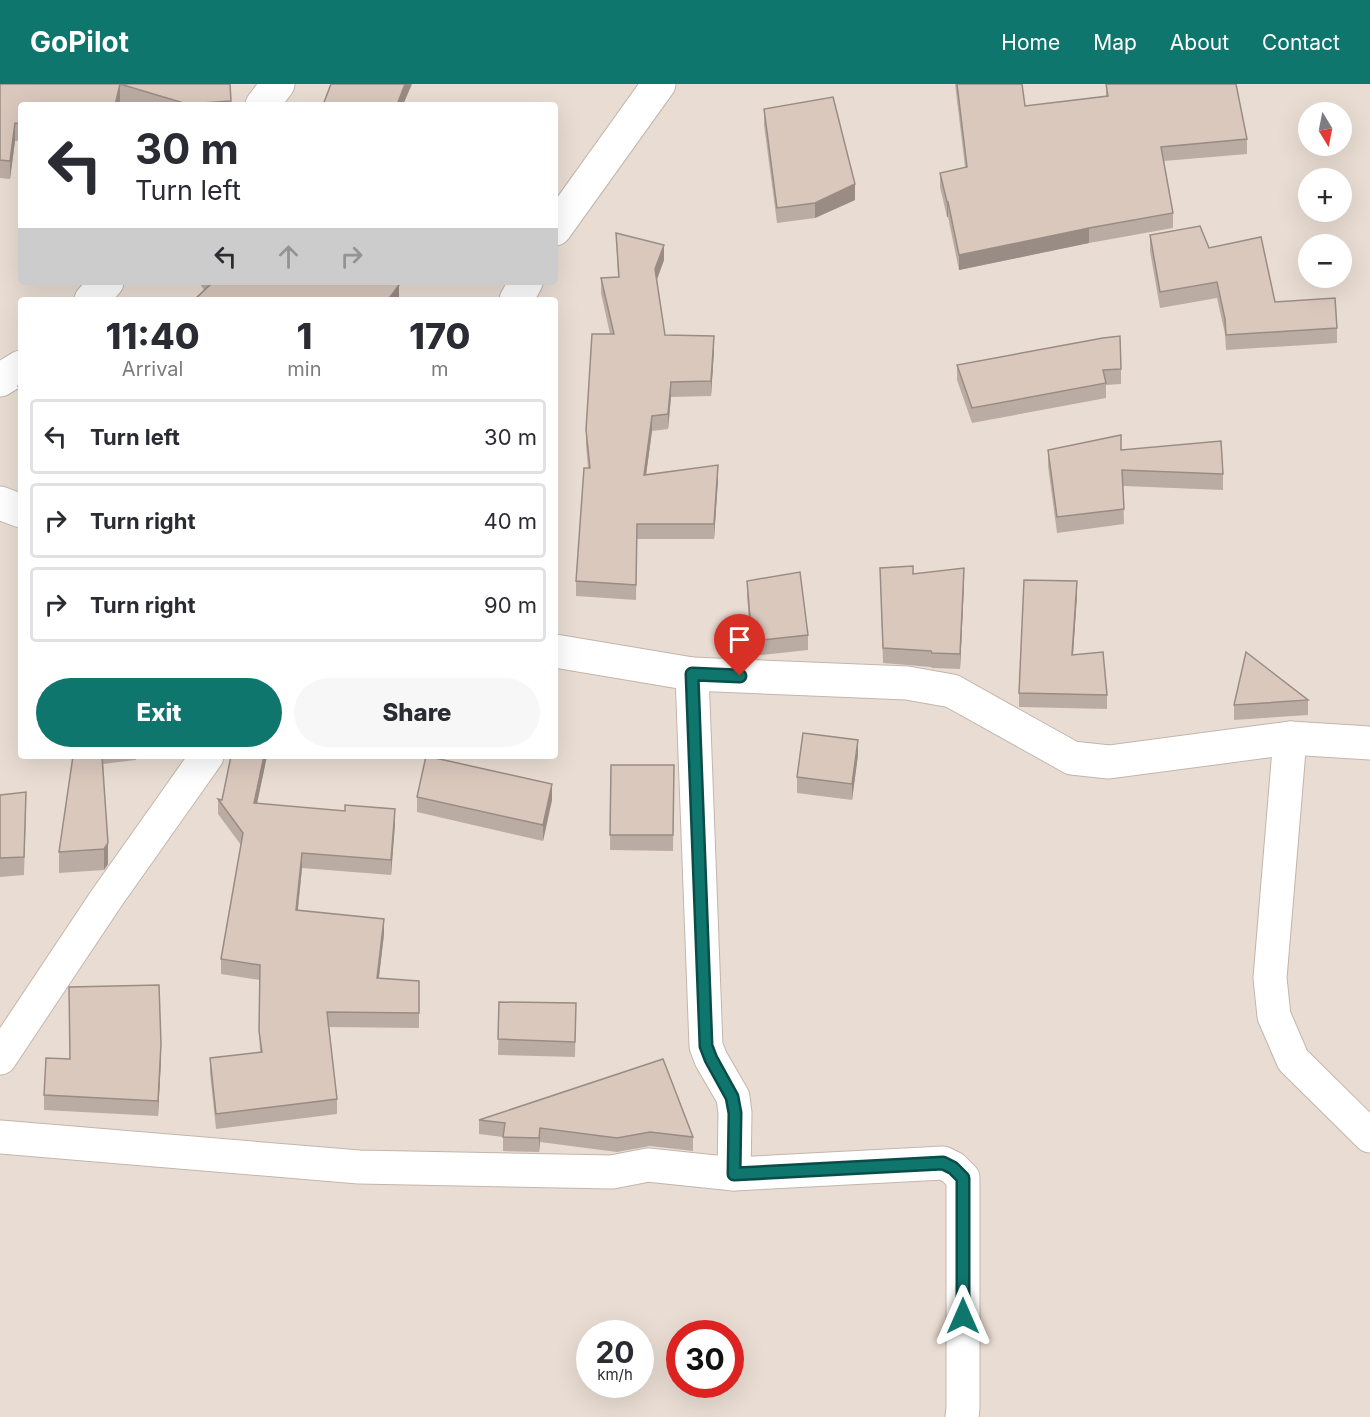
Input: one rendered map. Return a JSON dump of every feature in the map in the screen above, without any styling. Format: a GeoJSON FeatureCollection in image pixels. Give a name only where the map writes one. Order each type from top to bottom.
{"type":"FeatureCollection","features":[{"type":"Feature","properties":{"kind":"street"},"geometry":{"type":"LineString","coordinates":[[264,102],[278,84]]}},
{"type":"Feature","properties":{"kind":"street"},"geometry":{"type":"LineString","coordinates":[[558,225],[659,84]]}},
{"type":"Feature","properties":{"kind":"street"},"geometry":{"type":"LineString","coordinates":[[94,297],[104,285]]}},
{"type":"Feature","properties":{"kind":"street"},"geometry":{"type":"LineString","coordinates":[[0,380],[18,369]]}},
{"type":"Feature","properties":{"kind":"street"},"geometry":{"type":"LineString","coordinates":[[0,503],[18,510]]}},
{"type":"Feature","properties":{"kind":"street"},"geometry":{"type":"LineString","coordinates":[[558,652],[692,674],[908,683],[952,691],[1072,758],[1109,762],[1290,738],[1370,743]]}},
{"type":"Feature","properties":{"kind":"street"},"geometry":{"type":"LineString","coordinates":[[692,674],[706,1046],[732,1097],[735,1113],[734,1174]]}},
{"type":"Feature","properties":{"kind":"street"},"geometry":{"type":"LineString","coordinates":[[1290,738],[1270,978],[1274,1016],[1293,1060],[1370,1136]]}},
{"type":"Feature","properties":{"kind":"street"},"geometry":{"type":"LineString","coordinates":[[0,1059],[106,899],[205,759]]}},
{"type":"Feature","properties":{"kind":"street"},"geometry":{"type":"LineString","coordinates":[[0,1137],[359,1167],[612,1172],[648,1165],[734,1174],[943,1163],[953,1168],[963,1178],[962,1417]]}},
{"type":"Feature","properties":{"kind":"shaded area"},"geometry":{"type":"Polygon","coordinates":[[[0,84],[1370,84],[1370,1417],[0,1417],[0,84]]]}},
{"type":"Feature","properties":{"kind":"building"},"geometry":{"type":"Polygon","coordinates":[[[0,84],[120,84],[116,102],[18,102],[18,124],[15,123],[10,161],[0,160],[0,84]]]}},
{"type":"Feature","properties":{"kind":"building"},"geometry":{"type":"Polygon","coordinates":[[[120,84],[230,84],[231,101],[180,102],[120,84]]]}},
{"type":"Feature","properties":{"kind":"building"},"geometry":{"type":"Polygon","coordinates":[[[331,84],[405,84],[398,102],[324,102],[331,84]]]}},
{"type":"Feature","properties":{"kind":"building"},"geometry":{"type":"Polygon","coordinates":[[[957,84],[1022,84],[1025,106],[1108,96],[1106,84],[1236,84],[1247,139],[1161,147],[1173,213],[959,255],[940,173],[967,167],[957,84]]]}},
{"type":"Feature","properties":{"kind":"building"},"geometry":{"type":"Polygon","coordinates":[[[833,97],[855,184],[815,203],[777,208],[764,109],[833,97]]]}},
{"type":"Feature","properties":{"kind":"building"},"geometry":{"type":"Polygon","coordinates":[[[1200,226],[1209,248],[1261,237],[1275,302],[1335,298],[1337,328],[1226,335],[1217,282],[1160,292],[1150,235],[1200,226]]]}},
{"type":"Feature","properties":{"kind":"building"},"geometry":{"type":"Polygon","coordinates":[[[616,233],[664,245],[655,269],[665,335],[714,336],[711,381],[671,382],[668,414],[652,416],[644,475],[718,465],[714,524],[637,524],[636,585],[576,581],[584,468],[590,468],[586,430],[592,334],[614,334],[601,278],[619,277],[616,233]]]}},
{"type":"Feature","properties":{"kind":"building"},"geometry":{"type":"Polygon","coordinates":[[[210,285],[399,285],[390,297],[197,297],[210,285]]]}},
{"type":"Feature","properties":{"kind":"building"},"geometry":{"type":"Polygon","coordinates":[[[1120,336],[1121,369],[1103,370],[1106,383],[972,408],[957,365],[1103,338],[1120,336]]]}},
{"type":"Feature","properties":{"kind":"building"},"geometry":{"type":"Polygon","coordinates":[[[1121,435],[1121,450],[1221,441],[1223,474],[1122,470],[1124,509],[1057,517],[1048,450],[1121,435]]]}},
{"type":"Feature","properties":{"kind":"building"},"geometry":{"type":"Polygon","coordinates":[[[913,566],[913,574],[964,568],[960,654],[883,648],[880,568],[913,566]]]}},
{"type":"Feature","properties":{"kind":"building"},"geometry":{"type":"Polygon","coordinates":[[[800,572],[808,635],[752,641],[747,581],[800,572]]]}},
{"type":"Feature","properties":{"kind":"building"},"geometry":{"type":"Polygon","coordinates":[[[1024,580],[1077,581],[1072,655],[1103,652],[1107,695],[1019,693],[1024,580]]]}},
{"type":"Feature","properties":{"kind":"building"},"geometry":{"type":"Polygon","coordinates":[[[1246,652],[1308,700],[1234,705],[1246,652]]]}},
{"type":"Feature","properties":{"kind":"building"},"geometry":{"type":"Polygon","coordinates":[[[803,733],[858,740],[852,784],[797,777],[803,733]]]}},
{"type":"Feature","properties":{"kind":"building"},"geometry":{"type":"Polygon","coordinates":[[[73,759],[102,759],[108,843],[104,849],[59,852],[73,759]]]}},
{"type":"Feature","properties":{"kind":"building"},"geometry":{"type":"Polygon","coordinates":[[[230,759],[263,759],[254,803],[345,811],[345,805],[395,809],[391,860],[302,853],[296,910],[384,919],[377,978],[419,981],[419,1013],[327,1012],[337,1099],[216,1114],[210,1058],[262,1052],[259,1031],[260,965],[221,959],[243,833],[218,799],[222,800],[230,759]]]}},
{"type":"Feature","properties":{"kind":"building"},"geometry":{"type":"Polygon","coordinates":[[[425,759],[440,759],[552,784],[543,825],[417,797],[425,759]]]}},
{"type":"Feature","properties":{"kind":"building"},"geometry":{"type":"Polygon","coordinates":[[[611,765],[674,765],[673,835],[610,835],[611,765]]]}},
{"type":"Feature","properties":{"kind":"building"},"geometry":{"type":"Polygon","coordinates":[[[26,792],[24,857],[0,858],[0,795],[26,792]]]}},
{"type":"Feature","properties":{"kind":"building"},"geometry":{"type":"Polygon","coordinates":[[[159,985],[161,1044],[158,1101],[44,1095],[46,1058],[70,1059],[69,987],[159,985]]]}},
{"type":"Feature","properties":{"kind":"building"},"geometry":{"type":"Polygon","coordinates":[[[499,1002],[576,1003],[575,1042],[498,1039],[499,1002]]]}},
{"type":"Feature","properties":{"kind":"building"},"geometry":{"type":"Polygon","coordinates":[[[663,1059],[693,1137],[650,1132],[617,1138],[540,1128],[539,1138],[503,1137],[505,1123],[479,1120],[663,1059]]]}},
{"type":"Feature","properties":{"kind":"route"},"geometry":{"type":"LineString","coordinates":[[740,676],[692,674],[706,1046],[732,1097],[735,1113],[734,1174],[943,1163],[953,1168],[963,1178],[963,1316]]}}]}
